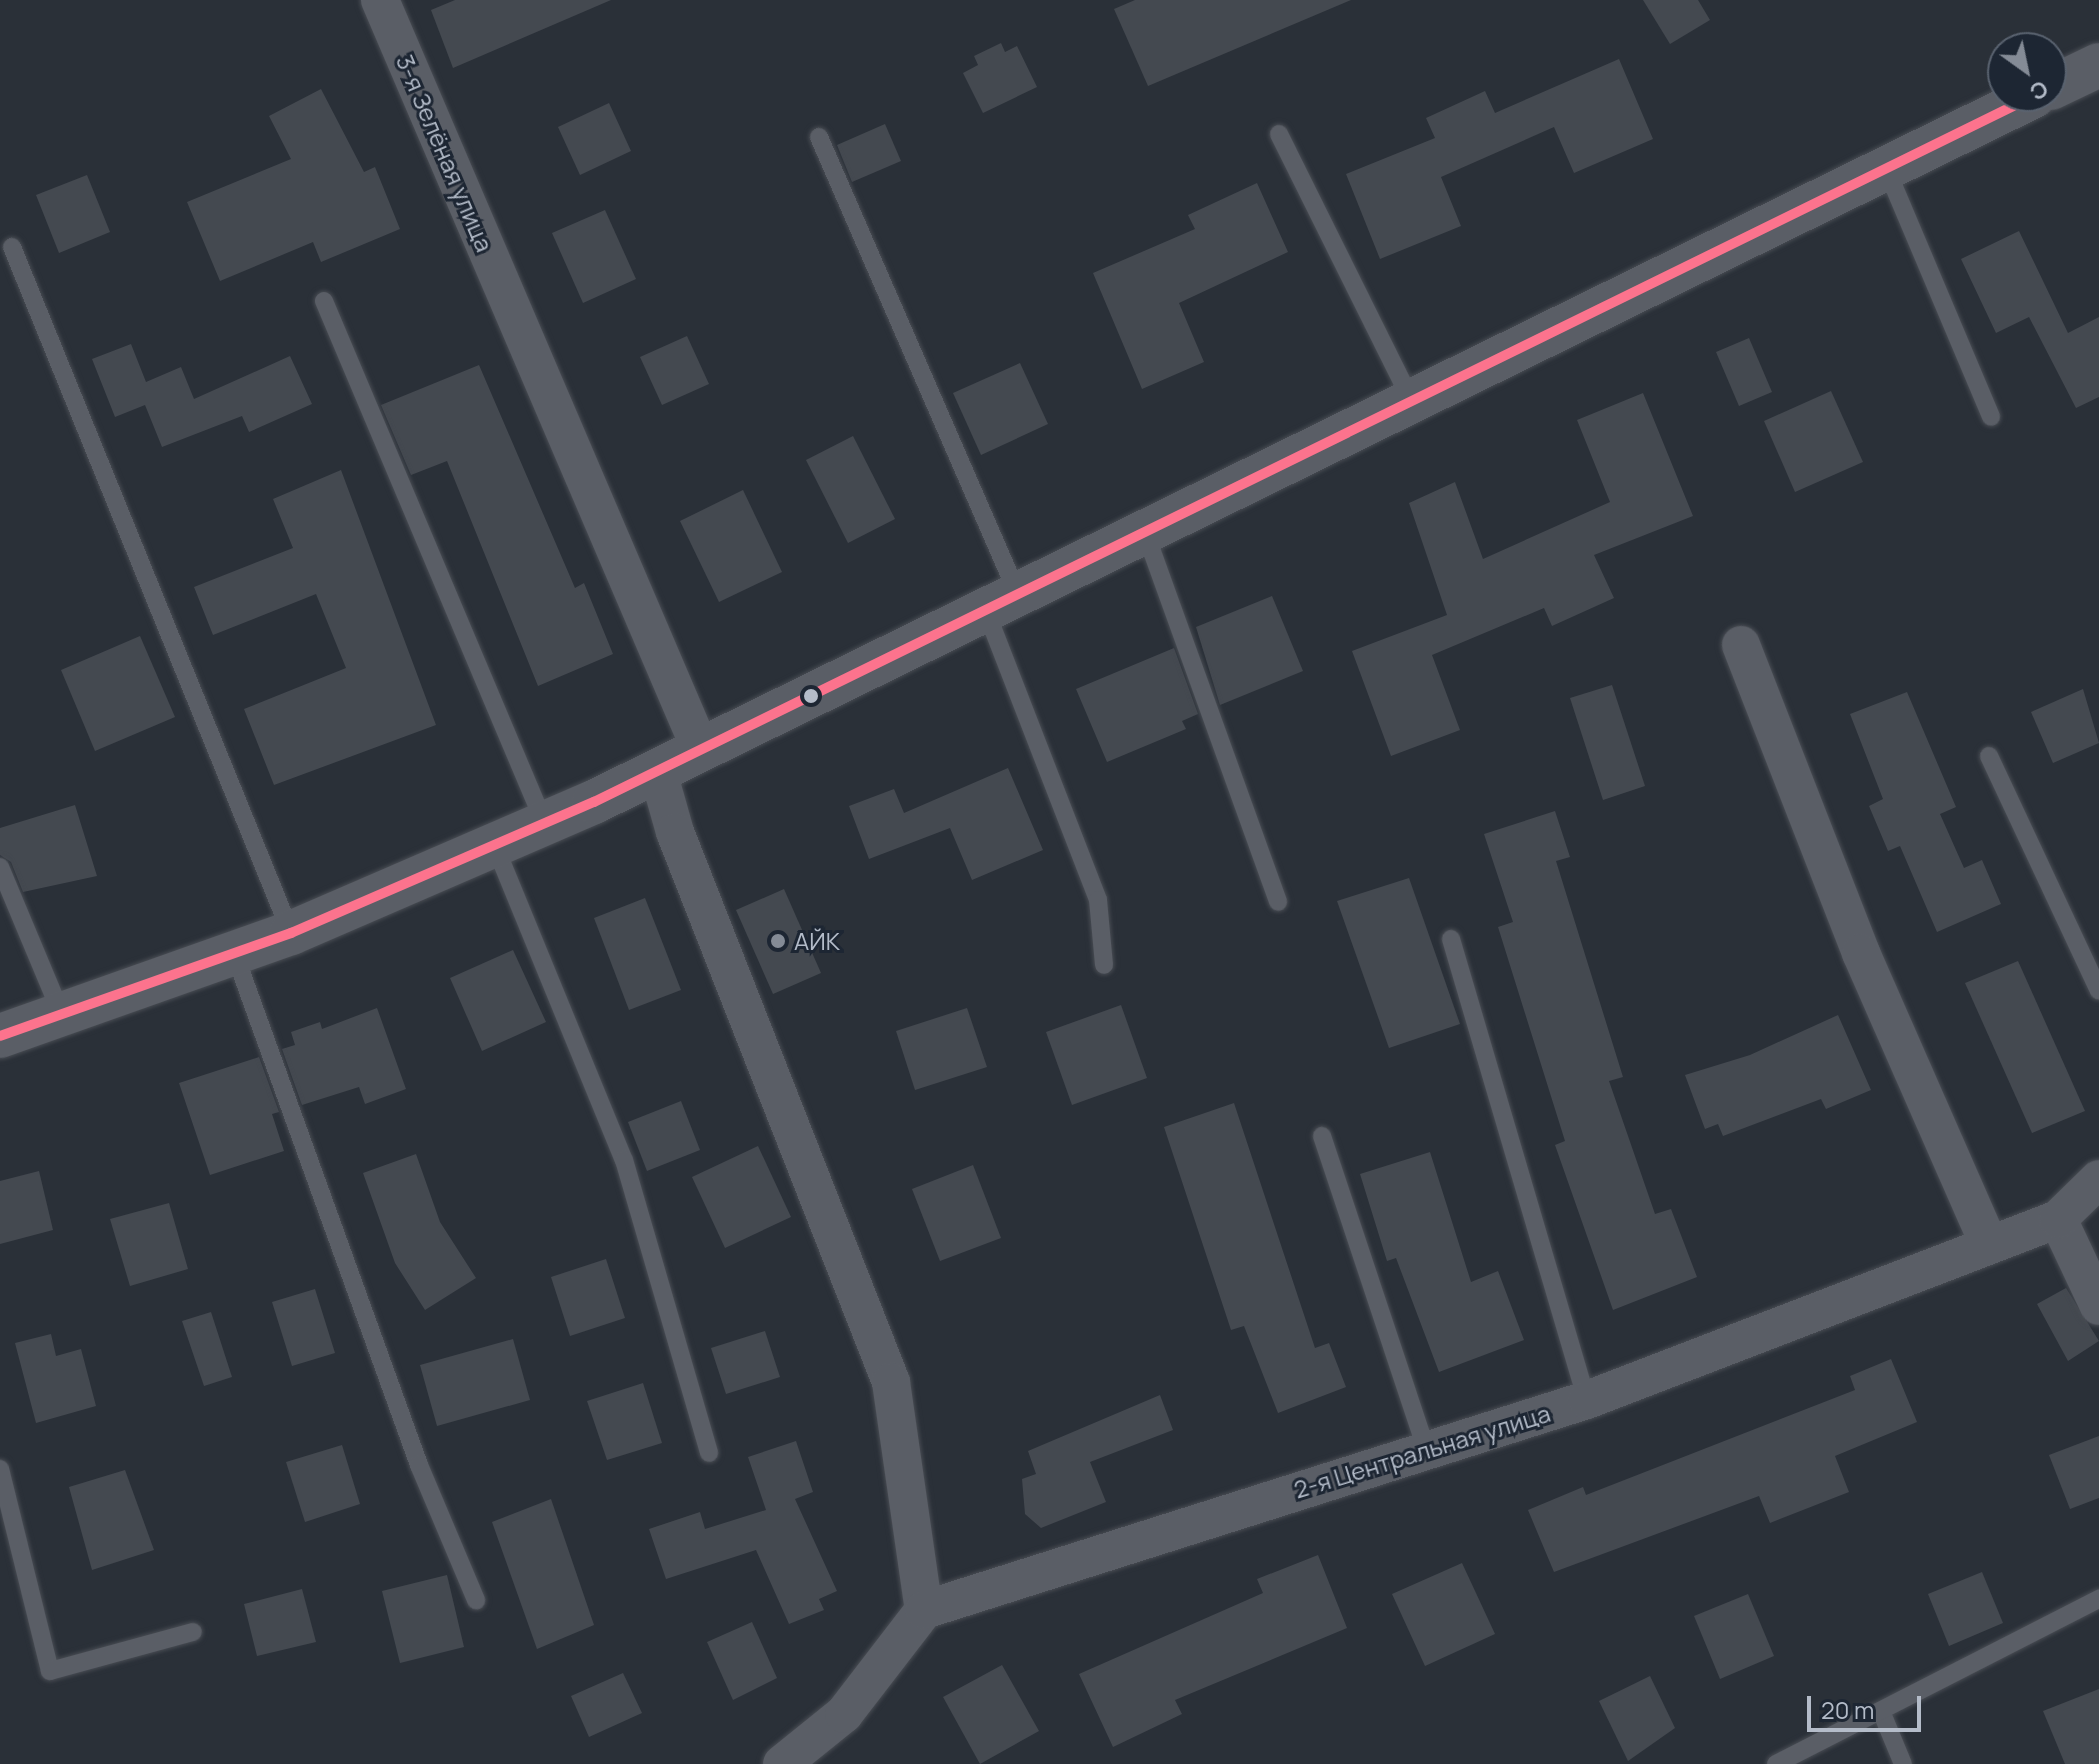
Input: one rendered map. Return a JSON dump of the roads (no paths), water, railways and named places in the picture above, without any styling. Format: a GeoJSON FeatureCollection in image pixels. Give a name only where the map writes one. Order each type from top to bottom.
{"type":"FeatureCollection","features":[{"type":"Feature","properties":{"kind":"street","name":"3-я Зелёная улица"},"geometry":{"type":"LineString","coordinates":[[380,0],[700,748]]}},
{"type":"Feature","properties":{"kind":"street"},"geometry":{"type":"LineString","coordinates":[[2067,80],[2099,65]]}},
{"type":"Feature","properties":{"kind":"street"},"geometry":{"type":"LineString","coordinates":[[0,1036],[291,933],[658,772],[700,748],[1001,600],[2001,112]]}},
{"type":"Feature","properties":{"kind":"street"},"geometry":{"type":"LineString","coordinates":[[1741,645],[1861,953],[1989,1245]]}},
{"type":"Feature","properties":{"kind":"street"},"geometry":{"type":"LineString","coordinates":[[658,772],[675,832],[891,1382],[924,1610],[844,1714],[782,1764]]}},
{"type":"Feature","properties":{"kind":"street","name":"2-я Центральная улица"},"geometry":{"type":"LineString","coordinates":[[924,1610],[1426,1448],[1587,1400],[2058,1219],[2099,1179]]}},
{"type":"Feature","properties":{"kind":"street"},"geometry":{"type":"LineString","coordinates":[[2058,1219],[2099,1306]]}},
{"type":"Feature","properties":{"kind":"lane"},"geometry":{"type":"LineString","coordinates":[[1279,134],[1411,400]]}},
{"type":"Feature","properties":{"kind":"lane"},"geometry":{"type":"LineString","coordinates":[[819,137],[1001,600],[1098,900],[1104,965]]}},
{"type":"Feature","properties":{"kind":"lane"},"geometry":{"type":"LineString","coordinates":[[1886,167],[1991,417]]}},
{"type":"Feature","properties":{"kind":"lane"},"geometry":{"type":"LineString","coordinates":[[12,247],[291,933]]}},
{"type":"Feature","properties":{"kind":"lane"},"geometry":{"type":"LineString","coordinates":[[324,301],[544,822]]}},
{"type":"Feature","properties":{"kind":"lane"},"geometry":{"type":"LineString","coordinates":[[1144,530],[1278,902]]}},
{"type":"Feature","properties":{"kind":"lane"},"geometry":{"type":"LineString","coordinates":[[1989,756],[2099,991]]}},
{"type":"Feature","properties":{"kind":"lane"},"geometry":{"type":"LineString","coordinates":[[493,842],[624,1160],[709,1453]]}},
{"type":"Feature","properties":{"kind":"lane"},"geometry":{"type":"LineString","coordinates":[[0,867],[62,1015]]}},
{"type":"Feature","properties":{"kind":"lane"},"geometry":{"type":"LineString","coordinates":[[1451,939],[1587,1400]]}},
{"type":"Feature","properties":{"kind":"lane"},"geometry":{"type":"LineString","coordinates":[[235,955],[419,1465],[476,1600]]}},
{"type":"Feature","properties":{"kind":"lane"},"geometry":{"type":"LineString","coordinates":[[1322,1136],[1426,1448]]}},
{"type":"Feature","properties":{"kind":"lane"},"geometry":{"type":"LineString","coordinates":[[0,1469],[50,1671],[193,1632]]}},
{"type":"Feature","properties":{"kind":"lane"},"geometry":{"type":"LineString","coordinates":[[1776,1764],[2099,1599]]}},
{"type":"Feature","properties":{"kind":"lane"},"geometry":{"type":"LineString","coordinates":[[1881,1711],[1903,1764]]}},
{"type":"Feature","properties":{"kind":"place","name":"АЙК"},"geometry":{"type":"Point","coordinates":[778,941]}}]}
